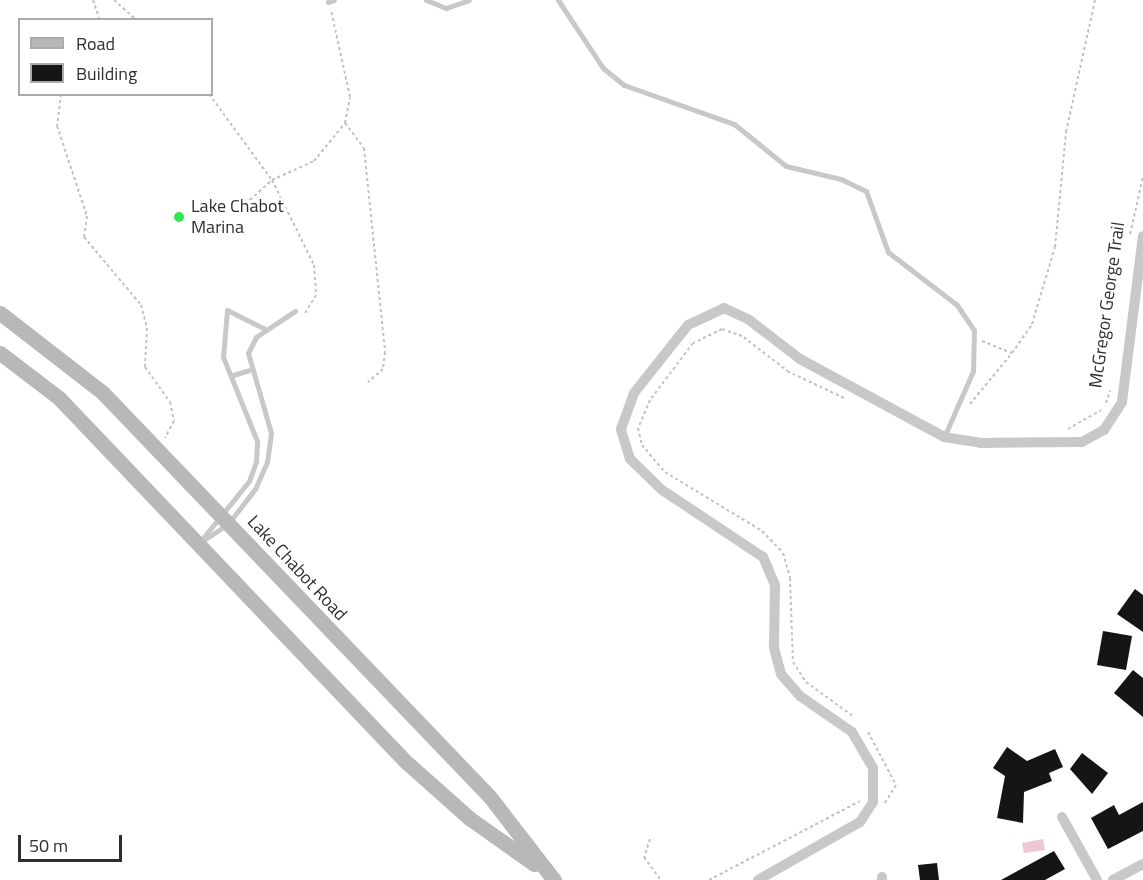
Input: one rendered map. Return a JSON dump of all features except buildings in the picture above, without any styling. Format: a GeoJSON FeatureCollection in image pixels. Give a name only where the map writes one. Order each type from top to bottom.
{"type":"FeatureCollection","features":[{"type":"Feature","properties":{"kind":"main road","name":"Lake Chabot Road"},"geometry":{"type":"LineString","coordinates":[[0,313],[78,369],[490,797],[550,876]]}},
{"type":"Feature","properties":{"kind":"main road","name":"Lake Chabot Road"},"geometry":{"type":"LineString","coordinates":[[0,353],[59,398],[405,761],[469,818],[550,876]]}},
{"type":"Feature","properties":{"kind":"street"},"geometry":{"type":"LineString","coordinates":[[758,880],[860,822],[876,791],[873,768],[852,732],[800,696],[781,674],[773,640],[775,585],[763,557],[638,470],[623,442],[627,405],[688,325],[724,308],[748,319],[800,359],[944,437],[1068,444],[1104,430],[1118,412],[1125,391],[1143,237]]}},
{"type":"Feature","properties":{"kind":"street"},"geometry":{"type":"LineString","coordinates":[[1062,817],[1097,880]]}},
{"type":"Feature","properties":{"kind":"street"},"geometry":{"type":"LineString","coordinates":[[1113,880],[1143,864]]}},
{"type":"Feature","properties":{"kind":"lane"},"geometry":{"type":"LineString","coordinates":[[328,2],[334,0]]}},
{"type":"Feature","properties":{"kind":"lane"},"geometry":{"type":"LineString","coordinates":[[426,0],[446,8],[469,0]]}},
{"type":"Feature","properties":{"kind":"lane"},"geometry":{"type":"LineString","coordinates":[[558,0],[598,62],[624,85],[734,124],[786,166],[841,179],[866,191],[888,252],[957,305],[975,338],[973,371],[944,437]]}},
{"type":"Feature","properties":{"kind":"lane"},"geometry":{"type":"LineString","coordinates":[[198,544],[225,520],[256,462],[257,441],[223,357],[227,310],[265,329]]}},
{"type":"Feature","properties":{"kind":"lane"},"geometry":{"type":"LineString","coordinates":[[198,544],[255,489],[267,462],[271,433],[249,370],[248,353],[265,329],[295,311]]}},
{"type":"Feature","properties":{"kind":"lane"},"geometry":{"type":"LineString","coordinates":[[232,375],[249,370]]}},
{"type":"Feature","properties":{"kind":"path"},"geometry":{"type":"LineString","coordinates":[[93,0],[99,18]]}},
{"type":"Feature","properties":{"kind":"path"},"geometry":{"type":"LineString","coordinates":[[114,0],[134,18]]}},
{"type":"Feature","properties":{"kind":"path"},"geometry":{"type":"LineString","coordinates":[[955,416],[987,387],[1032,324],[1055,247],[1066,132],[1095,0]]}},
{"type":"Feature","properties":{"kind":"path"},"geometry":{"type":"LineString","coordinates":[[241,208],[272,180],[314,162],[345,123],[350,97],[328,2]]}},
{"type":"Feature","properties":{"kind":"path"},"geometry":{"type":"LineString","coordinates":[[61,96],[57,126],[87,216],[84,237],[141,305],[147,328],[146,367],[170,402],[174,421],[158,451]]}},
{"type":"Feature","properties":{"kind":"path"},"geometry":{"type":"LineString","coordinates":[[210,96],[272,180],[317,276],[314,302],[298,318]]}},
{"type":"Feature","properties":{"kind":"path"},"geometry":{"type":"LineString","coordinates":[[345,123],[364,148],[385,352],[383,369],[368,382]]}},
{"type":"Feature","properties":{"kind":"path","name":"McGregor George Trail"},"geometry":{"type":"LineString","coordinates":[[1129,244],[1143,177]]}},
{"type":"Feature","properties":{"kind":"path"},"geometry":{"type":"LineString","coordinates":[[850,400],[789,372],[742,336],[722,329],[693,343],[650,400],[638,428],[642,445],[664,472],[748,521],[783,553],[790,578],[793,662],[806,682],[854,717],[887,761],[896,784],[892,798],[881,805]]}},
{"type":"Feature","properties":{"kind":"path"},"geometry":{"type":"LineString","coordinates":[[975,338],[1012,353]]}},
{"type":"Feature","properties":{"kind":"path","name":"McGregor George Trail"},"geometry":{"type":"LineString","coordinates":[[1060,430],[1092,419],[1112,384]]}},
{"type":"Feature","properties":{"kind":"path"},"geometry":{"type":"LineString","coordinates":[[709,880],[848,804],[866,800]]}},
{"type":"Feature","properties":{"kind":"path"},"geometry":{"type":"LineString","coordinates":[[650,839],[644,857],[661,880]]}},
{"type":"Feature","properties":{"kind":"shaded area"},"geometry":{"type":"Polygon","coordinates":[[[1043,839],[1045,850],[1024,853],[1022,843],[1043,839]]]}},
{"type":"Feature","properties":{"kind":"place","name":"Lake Chabot Marina"},"geometry":{"type":"Point","coordinates":[179,217]}}]}
